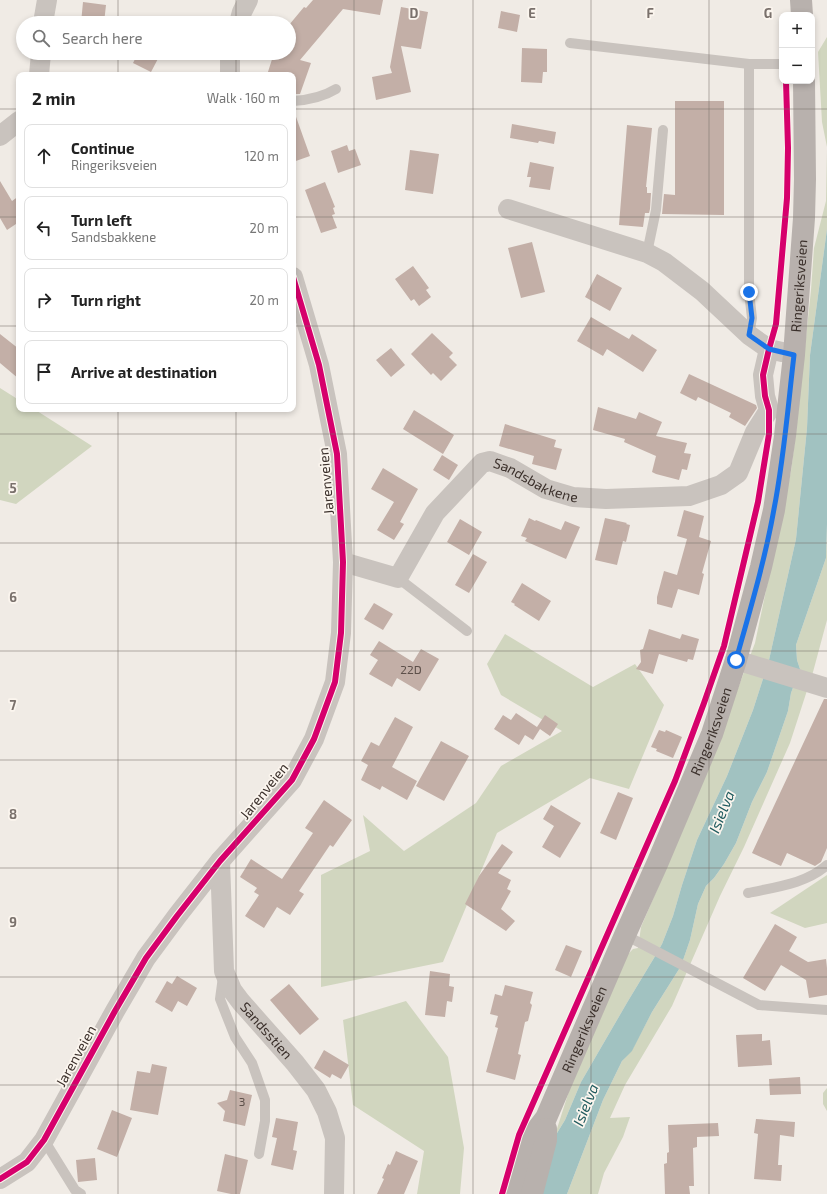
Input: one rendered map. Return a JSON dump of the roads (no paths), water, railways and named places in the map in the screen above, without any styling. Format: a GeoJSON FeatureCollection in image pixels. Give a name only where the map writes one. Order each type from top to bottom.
{"type":"FeatureCollection","features":[{"type":"Feature","properties":{"kind":"main road"},"geometry":{"type":"LineString","coordinates":[[801,0],[802,12]]}},
{"type":"Feature","properties":{"kind":"main road","name":"Ringeriksveien"},"geometry":{"type":"LineString","coordinates":[[514,1194],[522,1162],[533,1135],[546,1118],[712,734],[736,660],[759,575],[774,510],[785,436],[794,355],[804,218],[804,84]]}},
{"type":"Feature","properties":{"kind":"main road","name":"Ringeriksveien"},"geometry":{"type":"LineString","coordinates":[[532,1194],[546,1140],[546,1118]]}},
{"type":"Feature","properties":{"kind":"street"},"geometry":{"type":"LineString","coordinates":[[44,16],[47,0]]}},
{"type":"Feature","properties":{"kind":"street"},"geometry":{"type":"LineString","coordinates":[[241,16],[248,0]]}},
{"type":"Feature","properties":{"kind":"street"},"geometry":{"type":"LineString","coordinates":[[39,72],[40,60]]}},
{"type":"Feature","properties":{"kind":"street"},"geometry":{"type":"LineString","coordinates":[[230,60],[230,72]]}},
{"type":"Feature","properties":{"kind":"street"},"geometry":{"type":"LineString","coordinates":[[0,136],[16,123]]}},
{"type":"Feature","properties":{"kind":"street"},"geometry":{"type":"LineString","coordinates":[[508,208],[647,253],[664,262],[702,291],[749,335],[769,349],[794,355]]}},
{"type":"Feature","properties":{"kind":"street","name":"Jarenveien"},"geometry":{"type":"LineString","coordinates":[[0,1179],[26,1162],[44,1140],[146,958],[220,860],[292,780],[314,739],[335,682],[341,633],[343,562],[337,454],[319,365],[296,287]]}},
{"type":"Feature","properties":{"kind":"street","name":"Sandsbakkene"},"geometry":{"type":"LineString","coordinates":[[398,578],[435,513],[482,463],[490,461],[510,468],[546,489],[573,497],[606,499],[689,496],[721,485],[738,473],[755,432],[769,410],[765,396],[763,375],[769,349]]}},
{"type":"Feature","properties":{"kind":"street"},"geometry":{"type":"LineString","coordinates":[[343,562],[398,578]]}},
{"type":"Feature","properties":{"kind":"street"},"geometry":{"type":"LineString","coordinates":[[736,660],[827,688]]}},
{"type":"Feature","properties":{"kind":"street","name":"Sandsstien"},"geometry":{"type":"LineString","coordinates":[[220,860],[224,971],[232,990],[296,1063],[316,1090],[327,1112],[335,1138],[334,1194]]}},
{"type":"Feature","properties":{"kind":"lane"},"geometry":{"type":"LineString","coordinates":[[570,44],[749,64],[779,64]]}},
{"type":"Feature","properties":{"kind":"lane"},"geometry":{"type":"LineString","coordinates":[[749,64],[749,292],[752,318],[749,335]]}},
{"type":"Feature","properties":{"kind":"lane"},"geometry":{"type":"LineString","coordinates":[[296,101],[316,98],[329,93],[336,88]]}},
{"type":"Feature","properties":{"kind":"lane"},"geometry":{"type":"LineString","coordinates":[[647,253],[656,210],[663,130]]}},
{"type":"Feature","properties":{"kind":"lane"},"geometry":{"type":"LineString","coordinates":[[398,578],[467,632]]}},
{"type":"Feature","properties":{"kind":"lane"},"geometry":{"type":"LineString","coordinates":[[748,894],[796,882],[819,872],[827,865]]}},
{"type":"Feature","properties":{"kind":"lane"},"geometry":{"type":"LineString","coordinates":[[625,935],[687,966],[759,1005],[827,1010]]}},
{"type":"Feature","properties":{"kind":"lane"},"geometry":{"type":"LineString","coordinates":[[224,971],[220,999],[235,1038],[252,1063],[265,1100],[265,1121],[259,1154]]}},
{"type":"Feature","properties":{"kind":"lane"},"geometry":{"type":"LineString","coordinates":[[44,1140],[76,1190],[81,1194]]}},
{"type":"Feature","properties":{"kind":"water","name":"Isielva"},"geometry":{"type":"Polygon","coordinates":[[[827,229],[826,558],[796,645],[797,660],[800,669],[791,693],[788,711],[767,772],[752,802],[736,843],[724,864],[706,886],[698,904],[690,940],[681,966],[652,1012],[632,1051],[622,1061],[603,1100],[567,1194],[540,1194],[554,1138],[565,1120],[581,1082],[662,944],[673,916],[697,840],[727,776],[753,710],[769,660],[796,539],[807,428],[810,355],[827,229]]]}}]}
